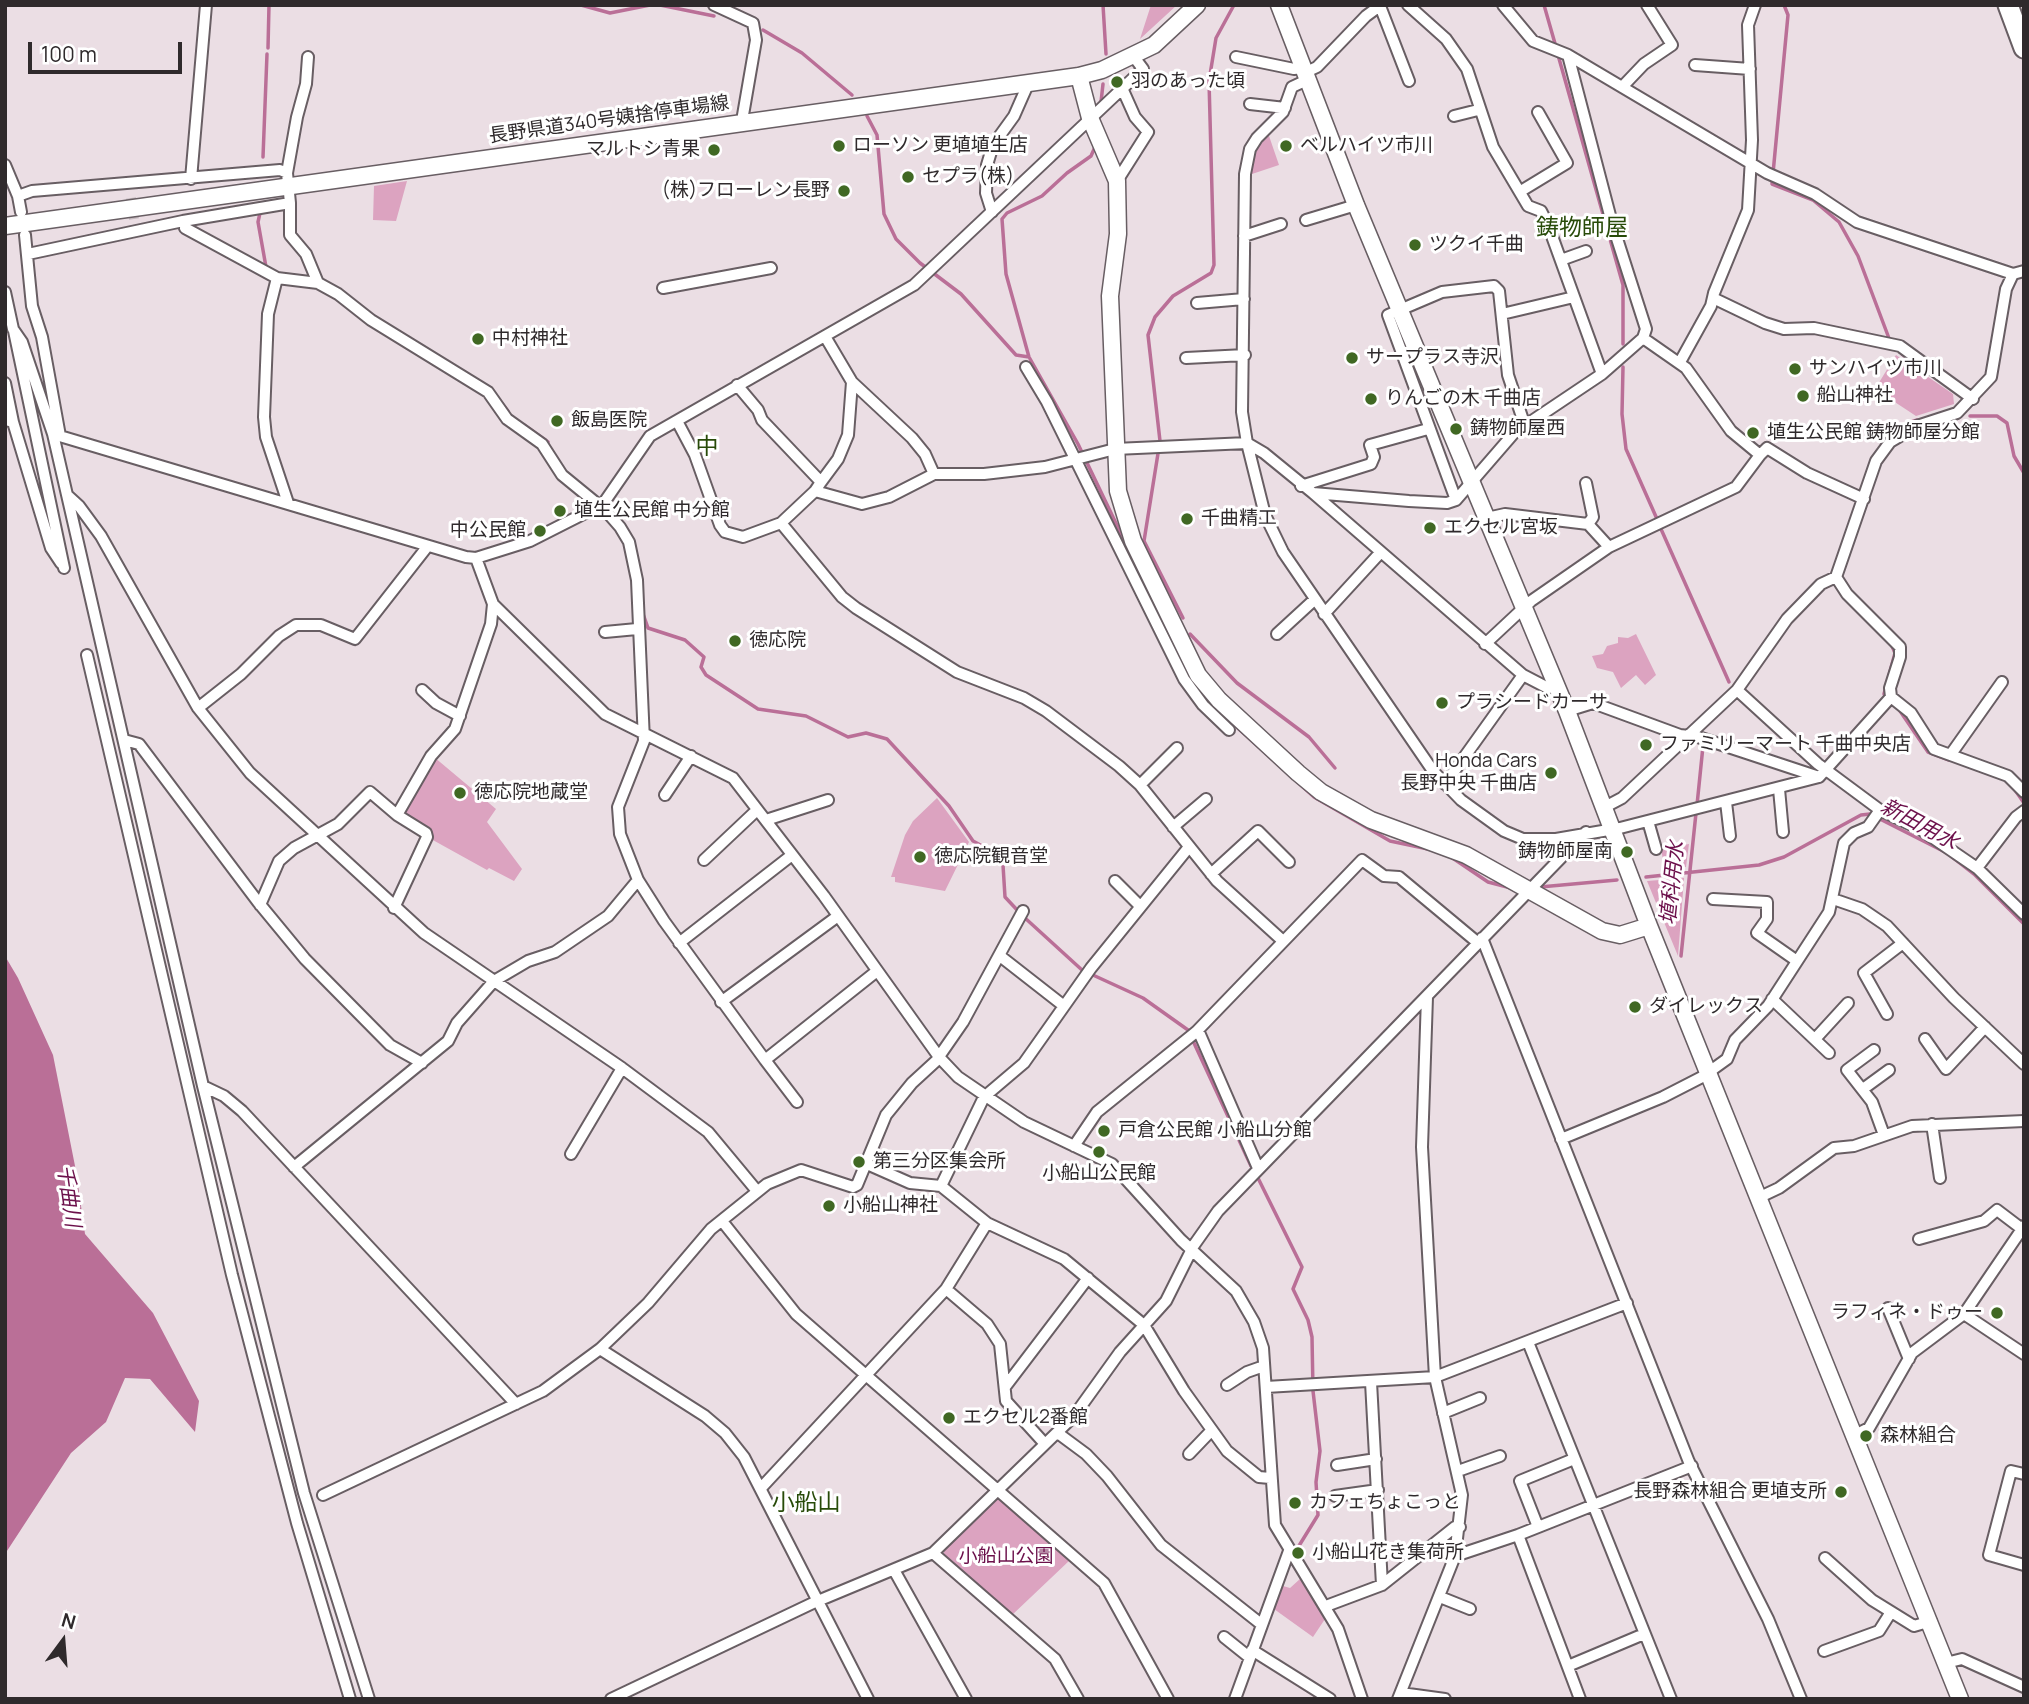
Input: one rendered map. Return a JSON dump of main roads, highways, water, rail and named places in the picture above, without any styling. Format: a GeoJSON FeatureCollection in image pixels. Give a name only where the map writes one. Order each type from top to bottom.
{"type":"FeatureCollection","features":[{"type":"Feature","properties":{"kind":"highway"},"geometry":{"type":"LineString","coordinates":[[2008,5],[2024,48]]}},
{"type":"Feature","properties":{"kind":"water","name":"千曲川"},"geometry":{"type":"Polygon","coordinates":[[[5,956],[53,1055],[76,1171],[85,1234],[153,1313],[199,1401],[195,1432],[150,1379],[125,1378],[106,1422],[71,1453],[5,1554],[5,956]]]}},
{"type":"Feature","properties":{"kind":"waterway"},"geometry":{"type":"LineString","coordinates":[[268,48],[269,5]]}},
{"type":"Feature","properties":{"kind":"waterway"},"geometry":{"type":"LineString","coordinates":[[581,5],[610,13],[650,5]]}},
{"type":"Feature","properties":{"kind":"waterway"},"geometry":{"type":"LineString","coordinates":[[660,5],[714,16]]}},
{"type":"Feature","properties":{"kind":"waterway"},"geometry":{"type":"LineString","coordinates":[[1103,5],[1106,54]]}},
{"type":"Feature","properties":{"kind":"waterway"},"geometry":{"type":"LineString","coordinates":[[1183,618],[1144,541],[1160,441],[1148,335],[1155,317],[1173,296],[1211,273],[1214,265],[1209,81],[1216,38],[1234,5]]}},
{"type":"Feature","properties":{"kind":"waterway"},"geometry":{"type":"LineString","coordinates":[[1544,5],[1556,47]]}},
{"type":"Feature","properties":{"kind":"waterway"},"geometry":{"type":"LineString","coordinates":[[1784,5],[1788,15],[1772,184],[1813,200],[1839,222],[1858,256],[1890,341]]}},
{"type":"Feature","properties":{"kind":"waterway"},"geometry":{"type":"LineString","coordinates":[[763,30],[802,53],[852,95]]}},
{"type":"Feature","properties":{"kind":"waterway"},"geometry":{"type":"LineString","coordinates":[[263,157],[267,54]]}},
{"type":"Feature","properties":{"kind":"waterway"},"geometry":{"type":"LineString","coordinates":[[1558,55],[1623,285],[1623,344]]}},
{"type":"Feature","properties":{"kind":"waterway"},"geometry":{"type":"LineString","coordinates":[[1101,102],[1103,84]]}},
{"type":"Feature","properties":{"kind":"waterway"},"geometry":{"type":"LineString","coordinates":[[867,116],[877,135],[884,214],[896,239],[920,263],[961,294],[1016,355],[1029,357]]}},
{"type":"Feature","properties":{"kind":"waterway"},"geometry":{"type":"LineString","coordinates":[[1095,147],[1091,156],[1042,196],[1007,213],[1002,219],[1006,274],[1029,357],[1078,444],[1191,680],[1208,701],[1314,797],[1390,841],[1428,849]]}},
{"type":"Feature","properties":{"kind":"waterway"},"geometry":{"type":"LineString","coordinates":[[260,213],[258,222],[266,267]]}},
{"type":"Feature","properties":{"kind":"waterway"},"geometry":{"type":"LineString","coordinates":[[1902,354],[1927,372]]}},
{"type":"Feature","properties":{"kind":"waterway"},"geometry":{"type":"LineString","coordinates":[[1623,367],[1622,414],[1626,449],[1657,519]]}},
{"type":"Feature","properties":{"kind":"waterway"},"geometry":{"type":"LineString","coordinates":[[489,387],[508,411]]}},
{"type":"Feature","properties":{"kind":"waterway"},"geometry":{"type":"LineString","coordinates":[[1970,416],[1997,416],[2007,423],[2014,456],[2024,473]]}},
{"type":"Feature","properties":{"kind":"waterway"},"geometry":{"type":"LineString","coordinates":[[1906,424],[1917,420]]}},
{"type":"Feature","properties":{"kind":"waterway"},"geometry":{"type":"LineString","coordinates":[[524,425],[548,442]]}},
{"type":"Feature","properties":{"kind":"waterway"},"geometry":{"type":"LineString","coordinates":[[1661,529],[1729,682]]}},
{"type":"Feature","properties":{"kind":"waterway"},"geometry":{"type":"LineString","coordinates":[[642,611],[648,628],[685,640],[704,657],[701,667],[706,675],[758,709],[806,716],[848,737],[866,733],[887,739],[949,806],[973,841],[997,854],[1003,865],[1005,897],[1019,912]]}},
{"type":"Feature","properties":{"kind":"waterway"},"geometry":{"type":"LineString","coordinates":[[1190,634],[1237,683],[1309,737],[1335,768]]}},
{"type":"Feature","properties":{"kind":"waterway"},"geometry":{"type":"LineString","coordinates":[[1888,698],[1884,694],[1895,653],[1892,646]]}},
{"type":"Feature","properties":{"kind":"waterway"},"geometry":{"type":"LineString","coordinates":[[1900,711],[1928,752],[1949,760]]}},
{"type":"Feature","properties":{"kind":"waterway","name":"埴科用水"},"geometry":{"type":"LineString","coordinates":[[1697,805],[1703,746]]}},
{"type":"Feature","properties":{"kind":"waterway"},"geometry":{"type":"LineString","coordinates":[[2015,790],[2024,803]]}},
{"type":"Feature","properties":{"kind":"waterway","name":"埴科用水"},"geometry":{"type":"LineString","coordinates":[[1681,956],[1696,813]]}},
{"type":"Feature","properties":{"kind":"waterway"},"geometry":{"type":"LineString","coordinates":[[1646,877],[1759,865],[1784,857],[1861,815],[1870,814],[1945,852]]}},
{"type":"Feature","properties":{"kind":"waterway","name":"新田用水"},"geometry":{"type":"LineString","coordinates":[[1951,856],[1974,874],[2024,924]]}},
{"type":"Feature","properties":{"kind":"waterway"},"geometry":{"type":"LineString","coordinates":[[1451,857],[1488,882],[1511,888]]}},
{"type":"Feature","properties":{"kind":"waterway"},"geometry":{"type":"LineString","coordinates":[[1540,887],[1617,880]]}},
{"type":"Feature","properties":{"kind":"waterway"},"geometry":{"type":"LineString","coordinates":[[1025,918],[1082,970],[1143,998],[1188,1030],[1251,1166]]}},
{"type":"Feature","properties":{"kind":"waterway"},"geometry":{"type":"LineString","coordinates":[[1257,1176],[1302,1267],[1293,1289],[1308,1320],[1312,1337],[1313,1391],[1320,1451],[1316,1482],[1318,1515],[1297,1549]]}},
{"type":"Feature","properties":{"kind":"tunnel"},"geometry":{"type":"LineString","coordinates":[[131,198],[134,219]]}},
{"type":"Feature","properties":{"kind":"place","name":"羽のあった頃"},"geometry":{"type":"Point","coordinates":[1117,82]}},
{"type":"Feature","properties":{"kind":"place","name":"ローソン 更埴埴生店"},"geometry":{"type":"Point","coordinates":[839,146]}},
{"type":"Feature","properties":{"kind":"place","name":"ベルハイツ市川"},"geometry":{"type":"Point","coordinates":[1286,146]}},
{"type":"Feature","properties":{"kind":"place","name":"マルトシ青果"},"geometry":{"type":"Point","coordinates":[714,150]}},
{"type":"Feature","properties":{"kind":"place","name":"セプラ(株)"},"geometry":{"type":"Point","coordinates":[908,177]}},
{"type":"Feature","properties":{"kind":"place","name":"(株)フローレン長野"},"geometry":{"type":"Point","coordinates":[844,191]}},
{"type":"Feature","properties":{"kind":"place","name":"ツクイ千曲"},"geometry":{"type":"Point","coordinates":[1415,245]}},
{"type":"Feature","properties":{"kind":"place","name":"中村神社"},"geometry":{"type":"Point","coordinates":[478,339]}},
{"type":"Feature","properties":{"kind":"place","name":"サープラス寺沢"},"geometry":{"type":"Point","coordinates":[1352,358]}},
{"type":"Feature","properties":{"kind":"place","name":"サンハイツ市川"},"geometry":{"type":"Point","coordinates":[1795,369]}},
{"type":"Feature","properties":{"kind":"place","name":"船山神社"},"geometry":{"type":"Point","coordinates":[1803,396]}},
{"type":"Feature","properties":{"kind":"place","name":"りんごの木 千曲店"},"geometry":{"type":"Point","coordinates":[1371,399]}},
{"type":"Feature","properties":{"kind":"place","name":"飯島医院"},"geometry":{"type":"Point","coordinates":[557,421]}},
{"type":"Feature","properties":{"kind":"place","name":"鋳物師屋西"},"geometry":{"type":"Point","coordinates":[1456,429]}},
{"type":"Feature","properties":{"kind":"place","name":"埴生公民館 鋳物師屋分館"},"geometry":{"type":"Point","coordinates":[1753,433]}},
{"type":"Feature","properties":{"kind":"place","name":"埴生公民館 中分館"},"geometry":{"type":"Point","coordinates":[560,511]}},
{"type":"Feature","properties":{"kind":"place","name":"千曲精工"},"geometry":{"type":"Point","coordinates":[1187,519]}},
{"type":"Feature","properties":{"kind":"place","name":"エクセル宮坂"},"geometry":{"type":"Point","coordinates":[1430,528]}},
{"type":"Feature","properties":{"kind":"place","name":"中公民館"},"geometry":{"type":"Point","coordinates":[540,531]}},
{"type":"Feature","properties":{"kind":"place","name":"徳応院"},"geometry":{"type":"Point","coordinates":[735,641]}},
{"type":"Feature","properties":{"kind":"place","name":"プラシードカーサ"},"geometry":{"type":"Point","coordinates":[1442,703]}},
{"type":"Feature","properties":{"kind":"place","name":"ファミリーマート 千曲中央店"},"geometry":{"type":"Point","coordinates":[1646,745]}},
{"type":"Feature","properties":{"kind":"place","name":"Honda Cars 長野中央 千曲店"},"geometry":{"type":"Point","coordinates":[1551,773]}},
{"type":"Feature","properties":{"kind":"place","name":"徳応院地蔵堂"},"geometry":{"type":"Point","coordinates":[460,793]}},
{"type":"Feature","properties":{"kind":"place","name":"鋳物師屋南"},"geometry":{"type":"Point","coordinates":[1627,852]}},
{"type":"Feature","properties":{"kind":"place","name":"徳応院観音堂"},"geometry":{"type":"Point","coordinates":[920,857]}},
{"type":"Feature","properties":{"kind":"place","name":"ダイレックス"},"geometry":{"type":"Point","coordinates":[1635,1007]}},
{"type":"Feature","properties":{"kind":"place","name":"戸倉公民館 小船山分館"},"geometry":{"type":"Point","coordinates":[1104,1131]}},
{"type":"Feature","properties":{"kind":"place","name":"小船山公民館"},"geometry":{"type":"Point","coordinates":[1099,1152]}},
{"type":"Feature","properties":{"kind":"place","name":"第三分区集会所"},"geometry":{"type":"Point","coordinates":[859,1162]}},
{"type":"Feature","properties":{"kind":"place","name":"小船山神社"},"geometry":{"type":"Point","coordinates":[829,1206]}},
{"type":"Feature","properties":{"kind":"place","name":"ラフィネ・ドゥー"},"geometry":{"type":"Point","coordinates":[1997,1313]}},
{"type":"Feature","properties":{"kind":"place","name":"エクセル2番館"},"geometry":{"type":"Point","coordinates":[949,1418]}},
{"type":"Feature","properties":{"kind":"place","name":"森林組合"},"geometry":{"type":"Point","coordinates":[1866,1436]}},
{"type":"Feature","properties":{"kind":"place","name":"長野森林組合 更埴支所"},"geometry":{"type":"Point","coordinates":[1841,1492]}},
{"type":"Feature","properties":{"kind":"place","name":"カフェちょこっと"},"geometry":{"type":"Point","coordinates":[1295,1503]}},
{"type":"Feature","properties":{"kind":"place","name":"小船山花き集荷所"},"geometry":{"type":"Point","coordinates":[1298,1553]}},
{"type":"Feature","properties":{"kind":"district","name":"鋳物師屋"},"geometry":{"type":"Point","coordinates":[1582,229]}},
{"type":"Feature","properties":{"kind":"district","name":"中"},"geometry":{"type":"Point","coordinates":[707,448]}},
{"type":"Feature","properties":{"kind":"district","name":"小船山"},"geometry":{"type":"Point","coordinates":[806,1504]}},
{"type":"Feature","properties":{"kind":"park label","name":"小船山公園"},"geometry":{"type":"Point","coordinates":[1006,1557]}}]}
